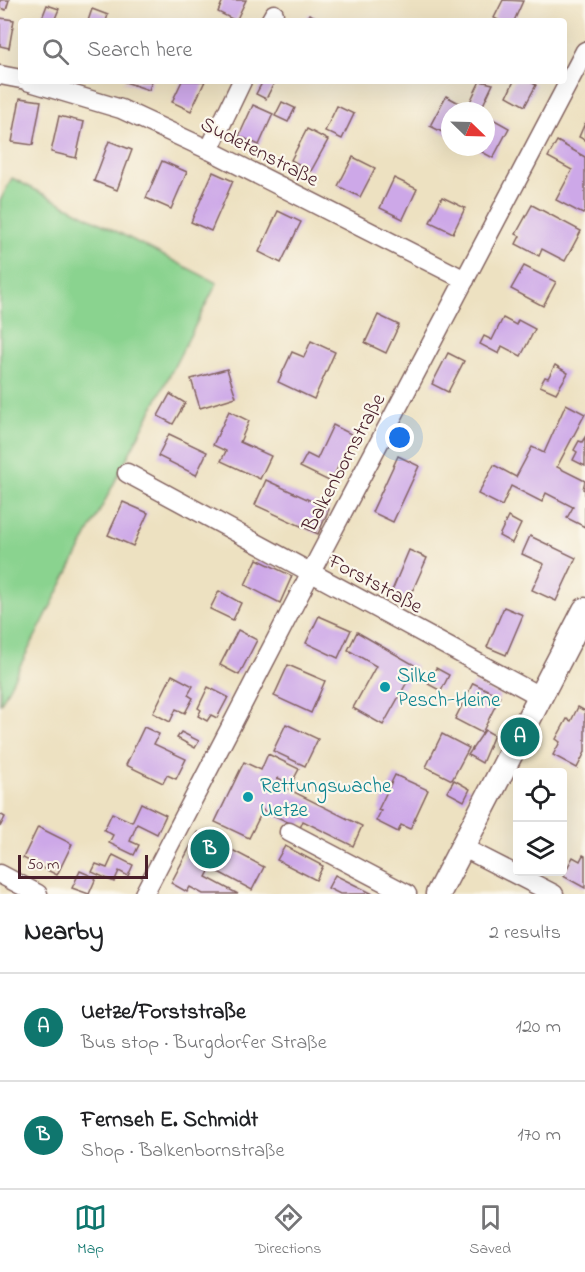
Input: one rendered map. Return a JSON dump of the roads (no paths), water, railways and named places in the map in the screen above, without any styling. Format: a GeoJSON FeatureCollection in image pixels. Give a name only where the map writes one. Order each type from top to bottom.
{"type":"FeatureCollection","features":[{"type":"Feature","properties":{"kind":"main road"},"geometry":{"type":"LineString","coordinates":[[438,894],[585,610]]}},
{"type":"Feature","properties":{"kind":"street","name":"Balkenbornstraße"},"geometry":{"type":"LineString","coordinates":[[144,894],[585,51]]}},
{"type":"Feature","properties":{"kind":"street"},"geometry":{"type":"LineString","coordinates":[[0,75],[18,78]]}},
{"type":"Feature","properties":{"kind":"street","name":"Sudetenstraße"},"geometry":{"type":"LineString","coordinates":[[37,84],[121,110],[209,150],[465,280]]}},
{"type":"Feature","properties":{"kind":"street"},"geometry":{"type":"LineString","coordinates":[[209,150],[241,84]]}},
{"type":"Feature","properties":{"kind":"street","name":"Forststraße"},"geometry":{"type":"LineString","coordinates":[[127,473],[541,696]]}},
{"type":"Feature","properties":{"kind":"street"},"geometry":{"type":"LineString","coordinates":[[289,832],[407,894]]}},
{"type":"Feature","properties":{"kind":"street"},"geometry":{"type":"LineString","coordinates":[[462,848],[554,894]]}},
{"type":"Feature","properties":{"kind":"street"},"geometry":{"type":"LineString","coordinates":[[0,874],[38,894]]}},
{"type":"Feature","properties":{"kind":"place","name":"Silke Pesch-Heine"},"geometry":{"type":"Point","coordinates":[385,687]}},
{"type":"Feature","properties":{"kind":"place","name":"Uetze/Forststraße"},"geometry":{"type":"Point","coordinates":[520,737]}},
{"type":"Feature","properties":{"kind":"place","name":"Rettungswache Uetze"},"geometry":{"type":"Point","coordinates":[248,797]}},
{"type":"Feature","properties":{"kind":"place","name":"Fernseh E. Schmidt"},"geometry":{"type":"Point","coordinates":[210,849]}}]}
